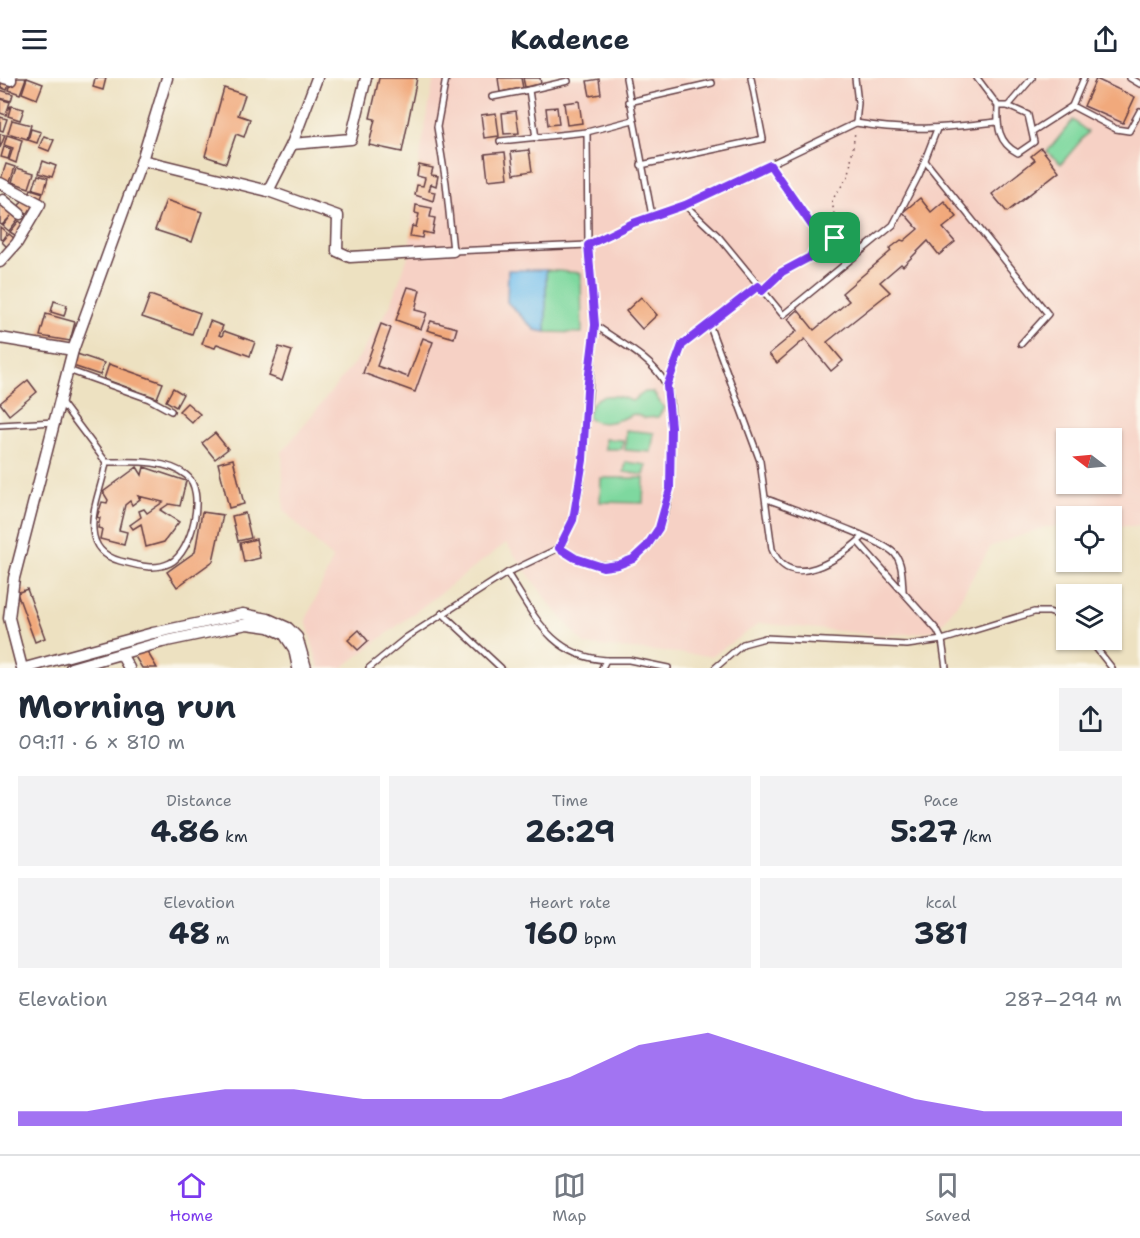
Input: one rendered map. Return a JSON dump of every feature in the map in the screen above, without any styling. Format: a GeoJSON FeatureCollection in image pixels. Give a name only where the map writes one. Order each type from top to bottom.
{"type":"FeatureCollection","features":[{"type":"Feature","properties":{"kind":"street"},"geometry":{"type":"LineString","coordinates":[[4,78],[11,80],[11,78]]}},
{"type":"Feature","properties":{"kind":"street"},"geometry":{"type":"LineString","coordinates":[[167,78],[142,160],[68,370],[11,599],[10,632],[23,668],[153,633],[235,615],[257,616],[286,631],[300,646],[306,668]]}},
{"type":"Feature","properties":{"kind":"street"},"geometry":{"type":"LineString","coordinates":[[268,191],[292,144],[317,78]]}},
{"type":"Feature","properties":{"kind":"street"},"geometry":{"type":"LineString","coordinates":[[292,144],[351,140],[366,78]]}},
{"type":"Feature","properties":{"kind":"street"},"geometry":{"type":"LineString","coordinates":[[142,160],[268,191],[338,216],[337,251],[350,257],[453,251]]}},
{"type":"Feature","properties":{"kind":"street"},"geometry":{"type":"LineString","coordinates":[[1,261],[17,243],[40,204],[5,186],[1,202],[20,214]]}},
{"type":"Feature","properties":{"kind":"street"},"geometry":{"type":"LineString","coordinates":[[0,338],[74,350]]}},
{"type":"Feature","properties":{"kind":"street"},"geometry":{"type":"LineString","coordinates":[[71,668],[236,624],[286,631]]}},
{"type":"Feature","properties":{"kind":"street"},"geometry":{"type":"LineString","coordinates":[[286,631],[298,668]]}},
{"type":"Feature","properties":{"kind":"street"},"geometry":{"type":"LineString","coordinates":[[121,654],[129,668]]}},
{"type":"Feature","properties":{"kind":"lane"},"geometry":{"type":"LineString","coordinates":[[446,78],[437,127],[453,251],[588,245],[652,216],[685,205],[856,123],[896,130],[937,129],[997,122]]}},
{"type":"Feature","properties":{"kind":"lane"},"geometry":{"type":"LineString","coordinates":[[626,78],[652,216]]}},
{"type":"Feature","properties":{"kind":"lane"},"geometry":{"type":"LineString","coordinates":[[641,165],[763,139],[751,78]]}},
{"type":"Feature","properties":{"kind":"lane"},"geometry":{"type":"LineString","coordinates":[[855,78],[858,103],[856,123]]}},
{"type":"Feature","properties":{"kind":"lane"},"geometry":{"type":"LineString","coordinates":[[977,78],[998,106],[997,122],[1001,138],[1009,148],[1018,153],[1034,142],[1028,115],[1008,105],[998,106]]}},
{"type":"Feature","properties":{"kind":"lane"},"geometry":{"type":"LineString","coordinates":[[1008,105],[1032,78]]}},
{"type":"Feature","properties":{"kind":"lane"},"geometry":{"type":"LineString","coordinates":[[1033,131],[1072,106],[1084,78]]}},
{"type":"Feature","properties":{"kind":"lane"},"geometry":{"type":"LineString","coordinates":[[1130,78],[1140,83]]}},
{"type":"Feature","properties":{"kind":"lane"},"geometry":{"type":"LineString","coordinates":[[492,97],[568,81]]}},
{"type":"Feature","properties":{"kind":"lane"},"geometry":{"type":"LineString","coordinates":[[629,102],[712,84]]}},
{"type":"Feature","properties":{"kind":"lane"},"geometry":{"type":"LineString","coordinates":[[529,90],[536,138]]}},
{"type":"Feature","properties":{"kind":"lane"},"geometry":{"type":"LineString","coordinates":[[1072,106],[1116,129],[1129,131],[1140,111]]}},
{"type":"Feature","properties":{"kind":"lane"},"geometry":{"type":"LineString","coordinates":[[500,141],[587,132],[633,120]]}},
{"type":"Feature","properties":{"kind":"lane"},"geometry":{"type":"LineString","coordinates":[[685,205],[719,237],[783,315],[893,225],[937,129]]}},
{"type":"Feature","properties":{"kind":"lane"},"geometry":{"type":"LineString","coordinates":[[369,668],[442,613],[507,573],[559,548],[573,520],[581,480],[595,325],[588,245],[587,132]]}},
{"type":"Feature","properties":{"kind":"lane"},"geometry":{"type":"LineString","coordinates":[[924,161],[1048,314],[1021,344]]}},
{"type":"Feature","properties":{"kind":"lane"},"geometry":{"type":"LineString","coordinates":[[559,548],[590,564],[618,565],[633,559],[659,528],[670,489],[671,427],[667,386],[682,345],[760,289]]}},
{"type":"Feature","properties":{"kind":"lane"},"geometry":{"type":"LineString","coordinates":[[710,324],[756,448],[767,499],[772,549],[781,564],[796,570],[813,570],[861,539]]}},
{"type":"Feature","properties":{"kind":"lane"},"geometry":{"type":"LineString","coordinates":[[595,325],[653,366],[667,386]]}},
{"type":"Feature","properties":{"kind":"lane"},"geometry":{"type":"LineString","coordinates":[[68,370],[148,399],[171,411]]}},
{"type":"Feature","properties":{"kind":"lane"},"geometry":{"type":"LineString","coordinates":[[60,401],[106,462],[94,516],[93,530],[97,544],[110,559],[142,567],[156,567],[171,563],[183,553],[190,539],[197,498],[195,487],[188,476],[178,470],[152,464],[106,462]]}},
{"type":"Feature","properties":{"kind":"lane"},"geometry":{"type":"LineString","coordinates":[[0,425],[55,422]]}},
{"type":"Feature","properties":{"kind":"lane"},"geometry":{"type":"LineString","coordinates":[[767,499],[861,539],[884,546],[898,558],[903,590]]}},
{"type":"Feature","properties":{"kind":"lane"},"geometry":{"type":"LineString","coordinates":[[861,539],[937,630],[942,640],[946,668]]}},
{"type":"Feature","properties":{"kind":"lane"},"geometry":{"type":"LineString","coordinates":[[507,573],[529,607],[553,639],[564,649],[578,656],[629,660],[668,668]]}},
{"type":"Feature","properties":{"kind":"lane"},"geometry":{"type":"LineString","coordinates":[[716,667],[743,644],[765,638],[882,645],[942,640],[1034,612],[1056,614]]}},
{"type":"Feature","properties":{"kind":"lane"},"geometry":{"type":"LineString","coordinates":[[442,613],[501,668]]}},
{"type":"Feature","properties":{"kind":"lane"},"geometry":{"type":"LineString","coordinates":[[1098,650],[1112,668]]}},
{"type":"Feature","properties":{"kind":"lane"},"geometry":{"type":"LineString","coordinates":[[602,668],[606,660]]}},
{"type":"Feature","properties":{"kind":"path"},"geometry":{"type":"LineString","coordinates":[[814,249],[837,235],[832,201],[849,175],[856,123]]}},
{"type":"Feature","properties":{"kind":"path"},"geometry":{"type":"LineString","coordinates":[[770,165],[819,236],[835,238]]}},
{"type":"Feature","properties":{"kind":"path"},"geometry":{"type":"LineString","coordinates":[[760,289],[782,272],[810,257],[819,236]]}},
{"type":"Feature","properties":{"kind":"shaded area"},"geometry":{"type":"Polygon","coordinates":[[[434,78],[1140,78],[1140,526],[1122,526],[1122,506],[1056,506],[1056,527],[1046,527],[991,546],[957,604],[937,630],[878,635],[760,623],[712,656],[585,645],[552,607],[506,543],[342,668],[319,668],[306,620],[333,559],[284,511],[282,452],[359,357],[391,304],[408,256],[421,149],[434,78]]]}},
{"type":"Feature","properties":{"kind":"green space"},"geometry":{"type":"Polygon","coordinates":[[[1073,120],[1088,132],[1061,164],[1047,152],[1073,120]]]}},
{"type":"Feature","properties":{"kind":"green space"},"geometry":{"type":"Polygon","coordinates":[[[546,270],[581,273],[582,333],[546,332],[546,270]]]}},
{"type":"Feature","properties":{"kind":"green space"},"geometry":{"type":"Polygon","coordinates":[[[645,392],[653,392],[664,408],[658,417],[645,418],[634,414],[605,423],[588,418],[589,409],[593,403],[604,396],[618,396],[632,401],[645,392]]]}},
{"type":"Feature","properties":{"kind":"green space"},"geometry":{"type":"Polygon","coordinates":[[[626,430],[654,433],[651,452],[625,450],[626,430]]]}},
{"type":"Feature","properties":{"kind":"green space"},"geometry":{"type":"Polygon","coordinates":[[[605,439],[623,440],[622,449],[605,449],[605,439]]]}},
{"type":"Feature","properties":{"kind":"green space"},"geometry":{"type":"Polygon","coordinates":[[[626,462],[647,465],[644,475],[624,472],[626,462]]]}},
{"type":"Feature","properties":{"kind":"green space"},"geometry":{"type":"Polygon","coordinates":[[[601,478],[644,478],[643,503],[600,502],[601,478]]]}},
{"type":"Feature","properties":{"kind":"water"},"geometry":{"type":"Polygon","coordinates":[[[508,270],[546,270],[546,332],[535,330],[507,302],[508,270]]]}},
{"type":"Feature","properties":{"kind":"building"},"geometry":{"type":"Polygon","coordinates":[[[13,78],[26,78],[20,94],[9,90],[13,78]]]}},
{"type":"Feature","properties":{"kind":"building"},"geometry":{"type":"Polygon","coordinates":[[[27,78],[43,84],[37,99],[22,93],[27,78]]]}},
{"type":"Feature","properties":{"kind":"building"},"geometry":{"type":"Polygon","coordinates":[[[95,78],[106,78],[103,90],[93,87],[95,78]]]}},
{"type":"Feature","properties":{"kind":"building"},"geometry":{"type":"Polygon","coordinates":[[[379,78],[417,78],[402,152],[369,145],[375,119],[370,118],[379,78]]]}},
{"type":"Feature","properties":{"kind":"building"},"geometry":{"type":"Polygon","coordinates":[[[498,78],[521,78],[523,88],[500,92],[498,78]]]}},
{"type":"Feature","properties":{"kind":"building"},"geometry":{"type":"Polygon","coordinates":[[[523,78],[540,78],[541,84],[525,87],[523,78]]]}},
{"type":"Feature","properties":{"kind":"building"},"geometry":{"type":"Polygon","coordinates":[[[599,79],[601,94],[590,96],[587,81],[599,79]]]}},
{"type":"Feature","properties":{"kind":"building"},"geometry":{"type":"Polygon","coordinates":[[[1096,79],[1135,97],[1123,123],[1084,106],[1096,79]]]}},
{"type":"Feature","properties":{"kind":"building"},"geometry":{"type":"Polygon","coordinates":[[[3,80],[10,82],[7,90],[0,87],[3,80]]]}},
{"type":"Feature","properties":{"kind":"building"},"geometry":{"type":"Polygon","coordinates":[[[224,88],[245,95],[238,115],[250,119],[244,137],[236,134],[226,163],[205,156],[224,88]]]}},
{"type":"Feature","properties":{"kind":"building"},"geometry":{"type":"Polygon","coordinates":[[[0,90],[13,94],[11,101],[0,98],[0,90]]]}},
{"type":"Feature","properties":{"kind":"building"},"geometry":{"type":"Polygon","coordinates":[[[0,99],[10,102],[6,115],[0,113],[0,99]]]}},
{"type":"Feature","properties":{"kind":"building"},"geometry":{"type":"Polygon","coordinates":[[[579,101],[582,123],[567,125],[564,103],[579,101]]]}},
{"type":"Feature","properties":{"kind":"building"},"geometry":{"type":"Polygon","coordinates":[[[11,106],[24,109],[20,120],[8,116],[11,106]]]}},
{"type":"Feature","properties":{"kind":"building"},"geometry":{"type":"Polygon","coordinates":[[[557,107],[559,124],[548,125],[546,108],[557,107]]]}},
{"type":"Feature","properties":{"kind":"building"},"geometry":{"type":"Polygon","coordinates":[[[516,111],[519,133],[504,134],[502,113],[516,111]]]}},
{"type":"Feature","properties":{"kind":"building"},"geometry":{"type":"Polygon","coordinates":[[[496,113],[499,136],[484,138],[481,115],[496,113]]]}},
{"type":"Feature","properties":{"kind":"building"},"geometry":{"type":"Polygon","coordinates":[[[0,117],[7,119],[3,131],[0,130],[0,117]]]}},
{"type":"Feature","properties":{"kind":"building"},"geometry":{"type":"Polygon","coordinates":[[[12,120],[31,125],[27,139],[8,133],[12,120]]]}},
{"type":"Feature","properties":{"kind":"building"},"geometry":{"type":"Polygon","coordinates":[[[31,129],[41,132],[37,143],[28,140],[31,129]]]}},
{"type":"Feature","properties":{"kind":"building"},"geometry":{"type":"Polygon","coordinates":[[[0,134],[5,135],[0,148],[0,134]]]}},
{"type":"Feature","properties":{"kind":"building"},"geometry":{"type":"Polygon","coordinates":[[[7,135],[22,140],[16,163],[9,160],[13,148],[4,145],[7,135]]]}},
{"type":"Feature","properties":{"kind":"building"},"geometry":{"type":"Polygon","coordinates":[[[44,136],[54,140],[49,151],[39,147],[44,136]]]}},
{"type":"Feature","properties":{"kind":"building"},"geometry":{"type":"Polygon","coordinates":[[[4,147],[11,149],[8,159],[1,157],[4,147]]]}},
{"type":"Feature","properties":{"kind":"building"},"geometry":{"type":"Polygon","coordinates":[[[1041,148],[1059,171],[1007,212],[992,194],[1035,160],[1031,156],[1041,148]]]}},
{"type":"Feature","properties":{"kind":"building"},"geometry":{"type":"Polygon","coordinates":[[[529,150],[532,171],[514,174],[511,152],[529,150]]]}},
{"type":"Feature","properties":{"kind":"building"},"geometry":{"type":"Polygon","coordinates":[[[505,152],[508,178],[488,180],[485,154],[505,152]]]}},
{"type":"Feature","properties":{"kind":"building"},"geometry":{"type":"Polygon","coordinates":[[[43,161],[56,166],[52,177],[39,173],[43,161]]]}},
{"type":"Feature","properties":{"kind":"building"},"geometry":{"type":"Polygon","coordinates":[[[6,164],[15,167],[10,182],[1,179],[6,164]]]}},
{"type":"Feature","properties":{"kind":"building"},"geometry":{"type":"Polygon","coordinates":[[[419,165],[433,168],[431,175],[438,176],[436,186],[431,184],[429,191],[435,192],[433,201],[415,195],[417,185],[423,186],[425,178],[417,176],[419,165]]]}},
{"type":"Feature","properties":{"kind":"building"},"geometry":{"type":"Polygon","coordinates":[[[17,168],[34,173],[29,188],[12,182],[17,168]]]}},
{"type":"Feature","properties":{"kind":"building"},"geometry":{"type":"Polygon","coordinates":[[[38,175],[48,178],[44,192],[33,189],[38,175]]]}},
{"type":"Feature","properties":{"kind":"building"},"geometry":{"type":"Polygon","coordinates":[[[31,189],[43,193],[40,201],[28,197],[31,189]]]}},
{"type":"Feature","properties":{"kind":"building"},"geometry":{"type":"Polygon","coordinates":[[[24,197],[35,203],[29,214],[18,208],[24,197]]]}},
{"type":"Feature","properties":{"kind":"building"},"geometry":{"type":"Polygon","coordinates":[[[920,198],[931,212],[944,201],[957,217],[943,228],[955,242],[939,255],[928,241],[903,266],[901,264],[880,282],[890,292],[827,342],[843,361],[831,371],[805,339],[777,363],[769,354],[797,331],[788,319],[798,310],[814,330],[849,301],[842,293],[891,251],[889,249],[901,240],[904,241],[918,229],[903,212],[920,198]]]}},
{"type":"Feature","properties":{"kind":"building"},"geometry":{"type":"Polygon","coordinates":[[[166,200],[202,212],[192,242],[155,230],[166,200]]]}},
{"type":"Feature","properties":{"kind":"building"},"geometry":{"type":"Polygon","coordinates":[[[3,204],[19,218],[9,231],[3,226],[11,216],[2,225],[0,224],[0,207],[3,204]]]}},
{"type":"Feature","properties":{"kind":"building"},"geometry":{"type":"Polygon","coordinates":[[[416,205],[432,208],[430,217],[435,218],[432,234],[423,232],[422,238],[410,236],[412,226],[416,227],[419,214],[415,213],[416,205]]]}},
{"type":"Feature","properties":{"kind":"building"},"geometry":{"type":"Polygon","coordinates":[[[19,221],[26,226],[18,237],[10,232],[19,221]]]}},
{"type":"Feature","properties":{"kind":"building"},"geometry":{"type":"Polygon","coordinates":[[[0,227],[7,233],[2,240],[0,239],[0,227]]]}},
{"type":"Feature","properties":{"kind":"building"},"geometry":{"type":"Polygon","coordinates":[[[9,234],[15,239],[8,248],[2,242],[9,234]]]}},
{"type":"Feature","properties":{"kind":"building"},"geometry":{"type":"Polygon","coordinates":[[[408,287],[420,290],[415,310],[427,313],[421,329],[396,320],[408,287]]]}},
{"type":"Feature","properties":{"kind":"building"},"geometry":{"type":"Polygon","coordinates":[[[150,295],[200,313],[192,334],[142,317],[150,295]]]}},
{"type":"Feature","properties":{"kind":"building"},"geometry":{"type":"Polygon","coordinates":[[[641,297],[657,315],[642,329],[626,311],[641,297]]]}},
{"type":"Feature","properties":{"kind":"building"},"geometry":{"type":"Polygon","coordinates":[[[54,301],[67,305],[64,316],[51,312],[54,301]]]}},
{"type":"Feature","properties":{"kind":"building"},"geometry":{"type":"Polygon","coordinates":[[[46,314],[75,322],[70,341],[40,336],[46,314]]]}},
{"type":"Feature","properties":{"kind":"building"},"geometry":{"type":"Polygon","coordinates":[[[210,321],[223,326],[219,335],[222,336],[224,331],[255,342],[250,356],[217,344],[215,348],[202,344],[210,321]]]}},
{"type":"Feature","properties":{"kind":"building"},"geometry":{"type":"Polygon","coordinates":[[[431,321],[457,328],[454,338],[427,330],[431,321]]]}},
{"type":"Feature","properties":{"kind":"building"},"geometry":{"type":"Polygon","coordinates":[[[381,324],[391,328],[377,366],[408,377],[423,338],[433,342],[415,392],[363,373],[381,324]]]}},
{"type":"Feature","properties":{"kind":"building"},"geometry":{"type":"Polygon","coordinates":[[[279,347],[292,351],[282,381],[269,376],[279,347]]]}},
{"type":"Feature","properties":{"kind":"building"},"geometry":{"type":"Polygon","coordinates":[[[77,354],[104,363],[100,375],[73,366],[77,354]]]}},
{"type":"Feature","properties":{"kind":"building"},"geometry":{"type":"Polygon","coordinates":[[[109,364],[163,383],[157,398],[104,379],[109,364]]]}},
{"type":"Feature","properties":{"kind":"building"},"geometry":{"type":"Polygon","coordinates":[[[28,380],[37,392],[9,415],[0,403],[28,380]]]}},
{"type":"Feature","properties":{"kind":"building"},"geometry":{"type":"Polygon","coordinates":[[[173,388],[183,394],[176,407],[166,401],[173,388]]]}},
{"type":"Feature","properties":{"kind":"building"},"geometry":{"type":"Polygon","coordinates":[[[187,403],[200,414],[192,423],[179,411],[187,403]]]}},
{"type":"Feature","properties":{"kind":"building"},"geometry":{"type":"Polygon","coordinates":[[[215,433],[228,449],[215,459],[202,443],[215,433]]]}},
{"type":"Feature","properties":{"kind":"building"},"geometry":{"type":"Polygon","coordinates":[[[233,459],[244,504],[229,508],[218,463],[233,459]]]}},
{"type":"Feature","properties":{"kind":"building"},"geometry":{"type":"Polygon","coordinates":[[[137,467],[142,475],[144,467],[186,481],[180,506],[169,504],[160,510],[179,522],[164,542],[146,547],[141,524],[133,529],[130,525],[141,517],[139,511],[144,509],[147,513],[163,502],[138,496],[140,499],[132,505],[130,501],[125,505],[119,530],[127,532],[124,545],[100,539],[102,529],[98,528],[100,518],[97,517],[102,502],[107,503],[108,500],[103,492],[137,467]]]}},
{"type":"Feature","properties":{"kind":"building"},"geometry":{"type":"Polygon","coordinates":[[[202,512],[223,515],[213,561],[177,587],[167,572],[195,552],[202,512]]]}},
{"type":"Feature","properties":{"kind":"building"},"geometry":{"type":"Polygon","coordinates":[[[245,513],[251,538],[238,541],[232,516],[245,513]]]}},
{"type":"Feature","properties":{"kind":"building"},"geometry":{"type":"Polygon","coordinates":[[[256,539],[260,558],[244,562],[240,543],[256,539]]]}},
{"type":"Feature","properties":{"kind":"building"},"geometry":{"type":"Polygon","coordinates":[[[27,589],[45,638],[35,642],[17,593],[27,589]]]}},
{"type":"Feature","properties":{"kind":"building"},"geometry":{"type":"Polygon","coordinates":[[[359,630],[368,641],[358,650],[348,640],[359,630]]]}},
{"type":"Feature","properties":{"kind":"building"},"geometry":{"type":"Polygon","coordinates":[[[145,648],[157,668],[142,668],[134,655],[145,648]]]}},
{"type":"Feature","properties":{"kind":"route"},"geometry":{"type":"LineString","coordinates":[[770,165],[819,236],[835,238],[822,247],[814,249],[810,257],[782,272],[762,291],[758,286],[682,345],[667,386],[671,427],[670,489],[659,528],[647,546],[633,559],[618,565],[603,567],[575,558],[559,548],[573,520],[583,460],[587,390],[595,325],[588,245],[633,223],[685,205],[770,165]]}}]}
